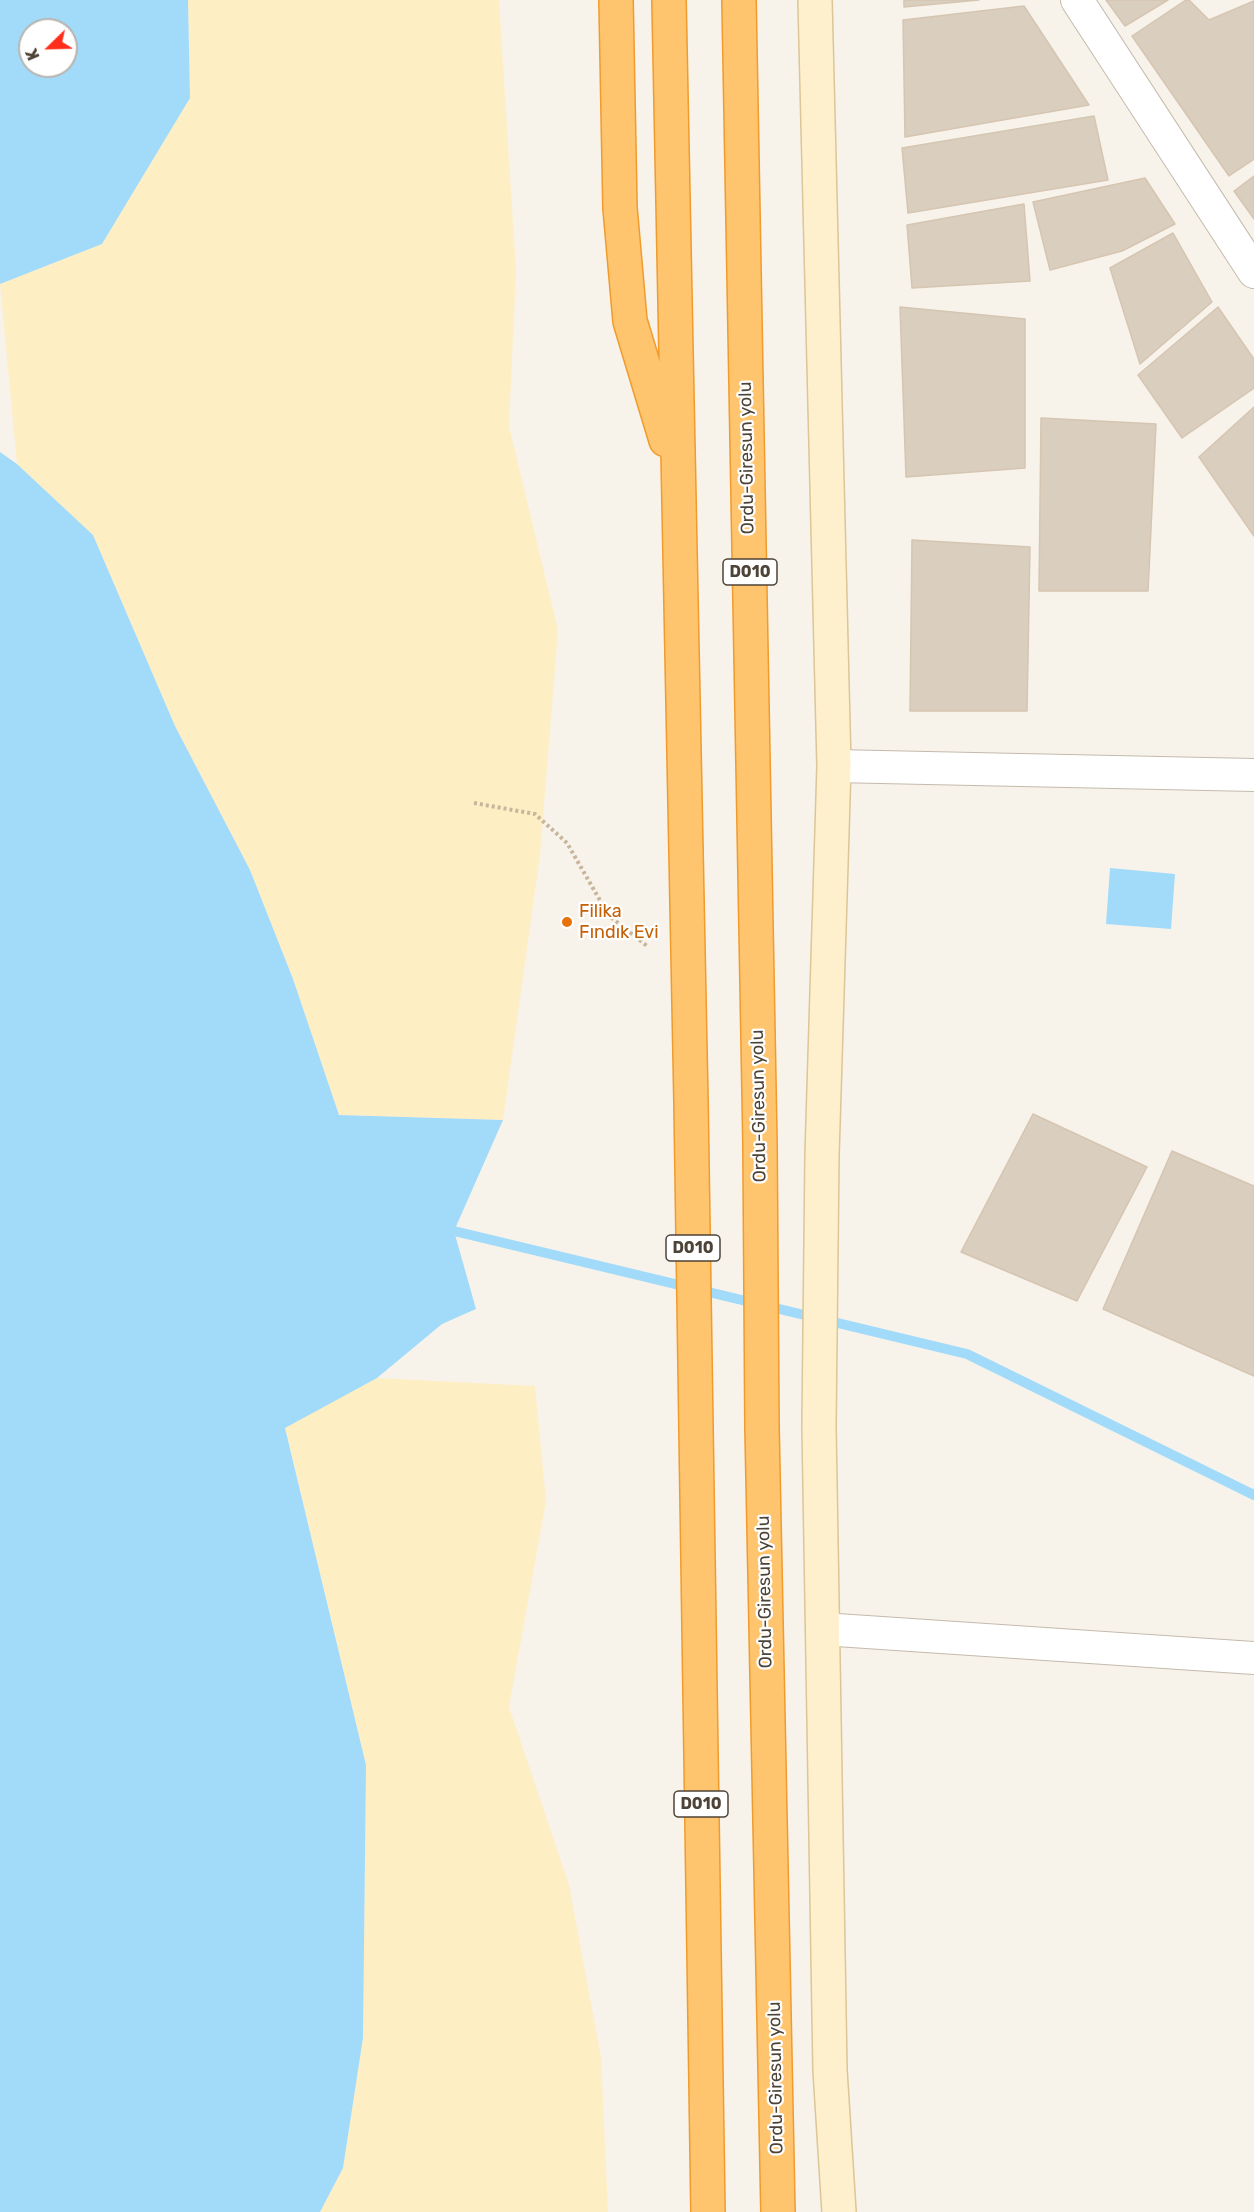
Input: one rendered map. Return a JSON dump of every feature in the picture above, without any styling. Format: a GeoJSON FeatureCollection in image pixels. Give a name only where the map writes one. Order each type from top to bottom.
{"type":"FeatureCollection","features":[{"type":"Feature","properties":{"kind":"highway"},"geometry":{"type":"LineString","coordinates":[[616,0],[620,208],[630,321],[677,478]]}},
{"type":"Feature","properties":{"kind":"highway","name":"D010"},"geometry":{"type":"LineString","coordinates":[[669,0],[691,1102],[708,2212]]}},
{"type":"Feature","properties":{"kind":"highway","name":"Ordu-Giresun yolu"},"geometry":{"type":"LineString","coordinates":[[739,0],[760,1144],[762,1427],[778,2212]]}},
{"type":"Feature","properties":{"kind":"street"},"geometry":{"type":"LineString","coordinates":[[815,0],[834,766],[822,1155],[819,1426],[830,2070],[839,2212]]}},
{"type":"Feature","properties":{"kind":"street"},"geometry":{"type":"LineString","coordinates":[[1077,0],[1254,272]]}},
{"type":"Feature","properties":{"kind":"street"},"geometry":{"type":"LineString","coordinates":[[834,766],[1254,776]]}},
{"type":"Feature","properties":{"kind":"street"},"geometry":{"type":"LineString","coordinates":[[822,1629],[1254,1658]]}},
{"type":"Feature","properties":{"kind":"path"},"geometry":{"type":"LineString","coordinates":[[474,803],[535,813],[567,843],[609,916],[647,946]]}},
{"type":"Feature","properties":{"kind":"sand"},"geometry":{"type":"Polygon","coordinates":[[[188,0],[499,0],[516,271],[509,426],[558,630],[540,855],[503,1120],[339,1115],[293,979],[250,870],[175,726],[93,535],[17,464],[0,284],[102,244],[190,98],[188,0]]]}},
{"type":"Feature","properties":{"kind":"sand"},"geometry":{"type":"Polygon","coordinates":[[[377,1378],[535,1386],[546,1501],[509,1707],[569,1885],[601,2057],[608,2212],[320,2212],[343,2168],[363,2038],[366,1765],[285,1427],[377,1378]]]}},
{"type":"Feature","properties":{"kind":"water"},"geometry":{"type":"Polygon","coordinates":[[[0,0],[188,0],[190,98],[102,244],[0,284],[0,0]]]}},
{"type":"Feature","properties":{"kind":"water"},"geometry":{"type":"Polygon","coordinates":[[[0,452],[17,464],[93,535],[175,726],[250,870],[293,979],[339,1115],[503,1120],[454,1231],[476,1309],[442,1324],[377,1378],[285,1428],[366,1765],[363,2038],[343,2168],[320,2212],[0,2212],[0,452]]]}},
{"type":"Feature","properties":{"kind":"water"},"geometry":{"type":"Polygon","coordinates":[[[1110,868],[1175,874],[1171,929],[1106,924],[1110,868]]]}},
{"type":"Feature","properties":{"kind":"building"},"geometry":{"type":"Polygon","coordinates":[[[904,0],[979,0],[904,7],[904,0]]]}},
{"type":"Feature","properties":{"kind":"building"},"geometry":{"type":"Polygon","coordinates":[[[1106,0],[1168,0],[1125,26],[1106,0]]]}},
{"type":"Feature","properties":{"kind":"building"},"geometry":{"type":"Polygon","coordinates":[[[1189,0],[1209,20],[1254,1],[1254,159],[1229,176],[1132,36],[1189,0]]]}},
{"type":"Feature","properties":{"kind":"building"},"geometry":{"type":"Polygon","coordinates":[[[1024,6],[1089,105],[905,137],[903,20],[1024,6]]]}},
{"type":"Feature","properties":{"kind":"building"},"geometry":{"type":"Polygon","coordinates":[[[1094,116],[1108,180],[908,213],[902,148],[1094,116]]]}},
{"type":"Feature","properties":{"kind":"building"},"geometry":{"type":"Polygon","coordinates":[[[1254,176],[1254,219],[1234,191],[1254,176]]]}},
{"type":"Feature","properties":{"kind":"building"},"geometry":{"type":"Polygon","coordinates":[[[1145,178],[1175,224],[1122,251],[1050,270],[1033,202],[1145,178]]]}},
{"type":"Feature","properties":{"kind":"building"},"geometry":{"type":"Polygon","coordinates":[[[1024,204],[1030,281],[912,288],[907,225],[1024,204]]]}},
{"type":"Feature","properties":{"kind":"building"},"geometry":{"type":"Polygon","coordinates":[[[1173,233],[1212,302],[1140,364],[1110,268],[1173,233]]]}},
{"type":"Feature","properties":{"kind":"building"},"geometry":{"type":"Polygon","coordinates":[[[900,307],[1025,319],[1025,468],[906,477],[900,307]]]}},
{"type":"Feature","properties":{"kind":"building"},"geometry":{"type":"Polygon","coordinates":[[[1218,307],[1254,359],[1254,388],[1182,438],[1138,375],[1218,307]]]}},
{"type":"Feature","properties":{"kind":"building"},"geometry":{"type":"Polygon","coordinates":[[[1254,407],[1254,536],[1199,457],[1254,407]]]}},
{"type":"Feature","properties":{"kind":"building"},"geometry":{"type":"Polygon","coordinates":[[[1041,418],[1156,424],[1148,591],[1039,591],[1041,418]]]}},
{"type":"Feature","properties":{"kind":"building"},"geometry":{"type":"Polygon","coordinates":[[[912,540],[1030,547],[1027,711],[910,711],[912,540]]]}},
{"type":"Feature","properties":{"kind":"building"},"geometry":{"type":"Polygon","coordinates":[[[1033,1114],[1147,1167],[1077,1301],[961,1252],[1033,1114]]]}},
{"type":"Feature","properties":{"kind":"building"},"geometry":{"type":"Polygon","coordinates":[[[1172,1151],[1254,1186],[1254,1376],[1103,1309],[1172,1151]]]}},
{"type":"Feature","properties":{"kind":"waterway"},"geometry":{"type":"LineString","coordinates":[[454,1231],[967,1354],[1254,1495]]}},
{"type":"Feature","properties":{"kind":"place","name":"Filika Fındık Evi"},"geometry":{"type":"Point","coordinates":[567,922]}}]}
